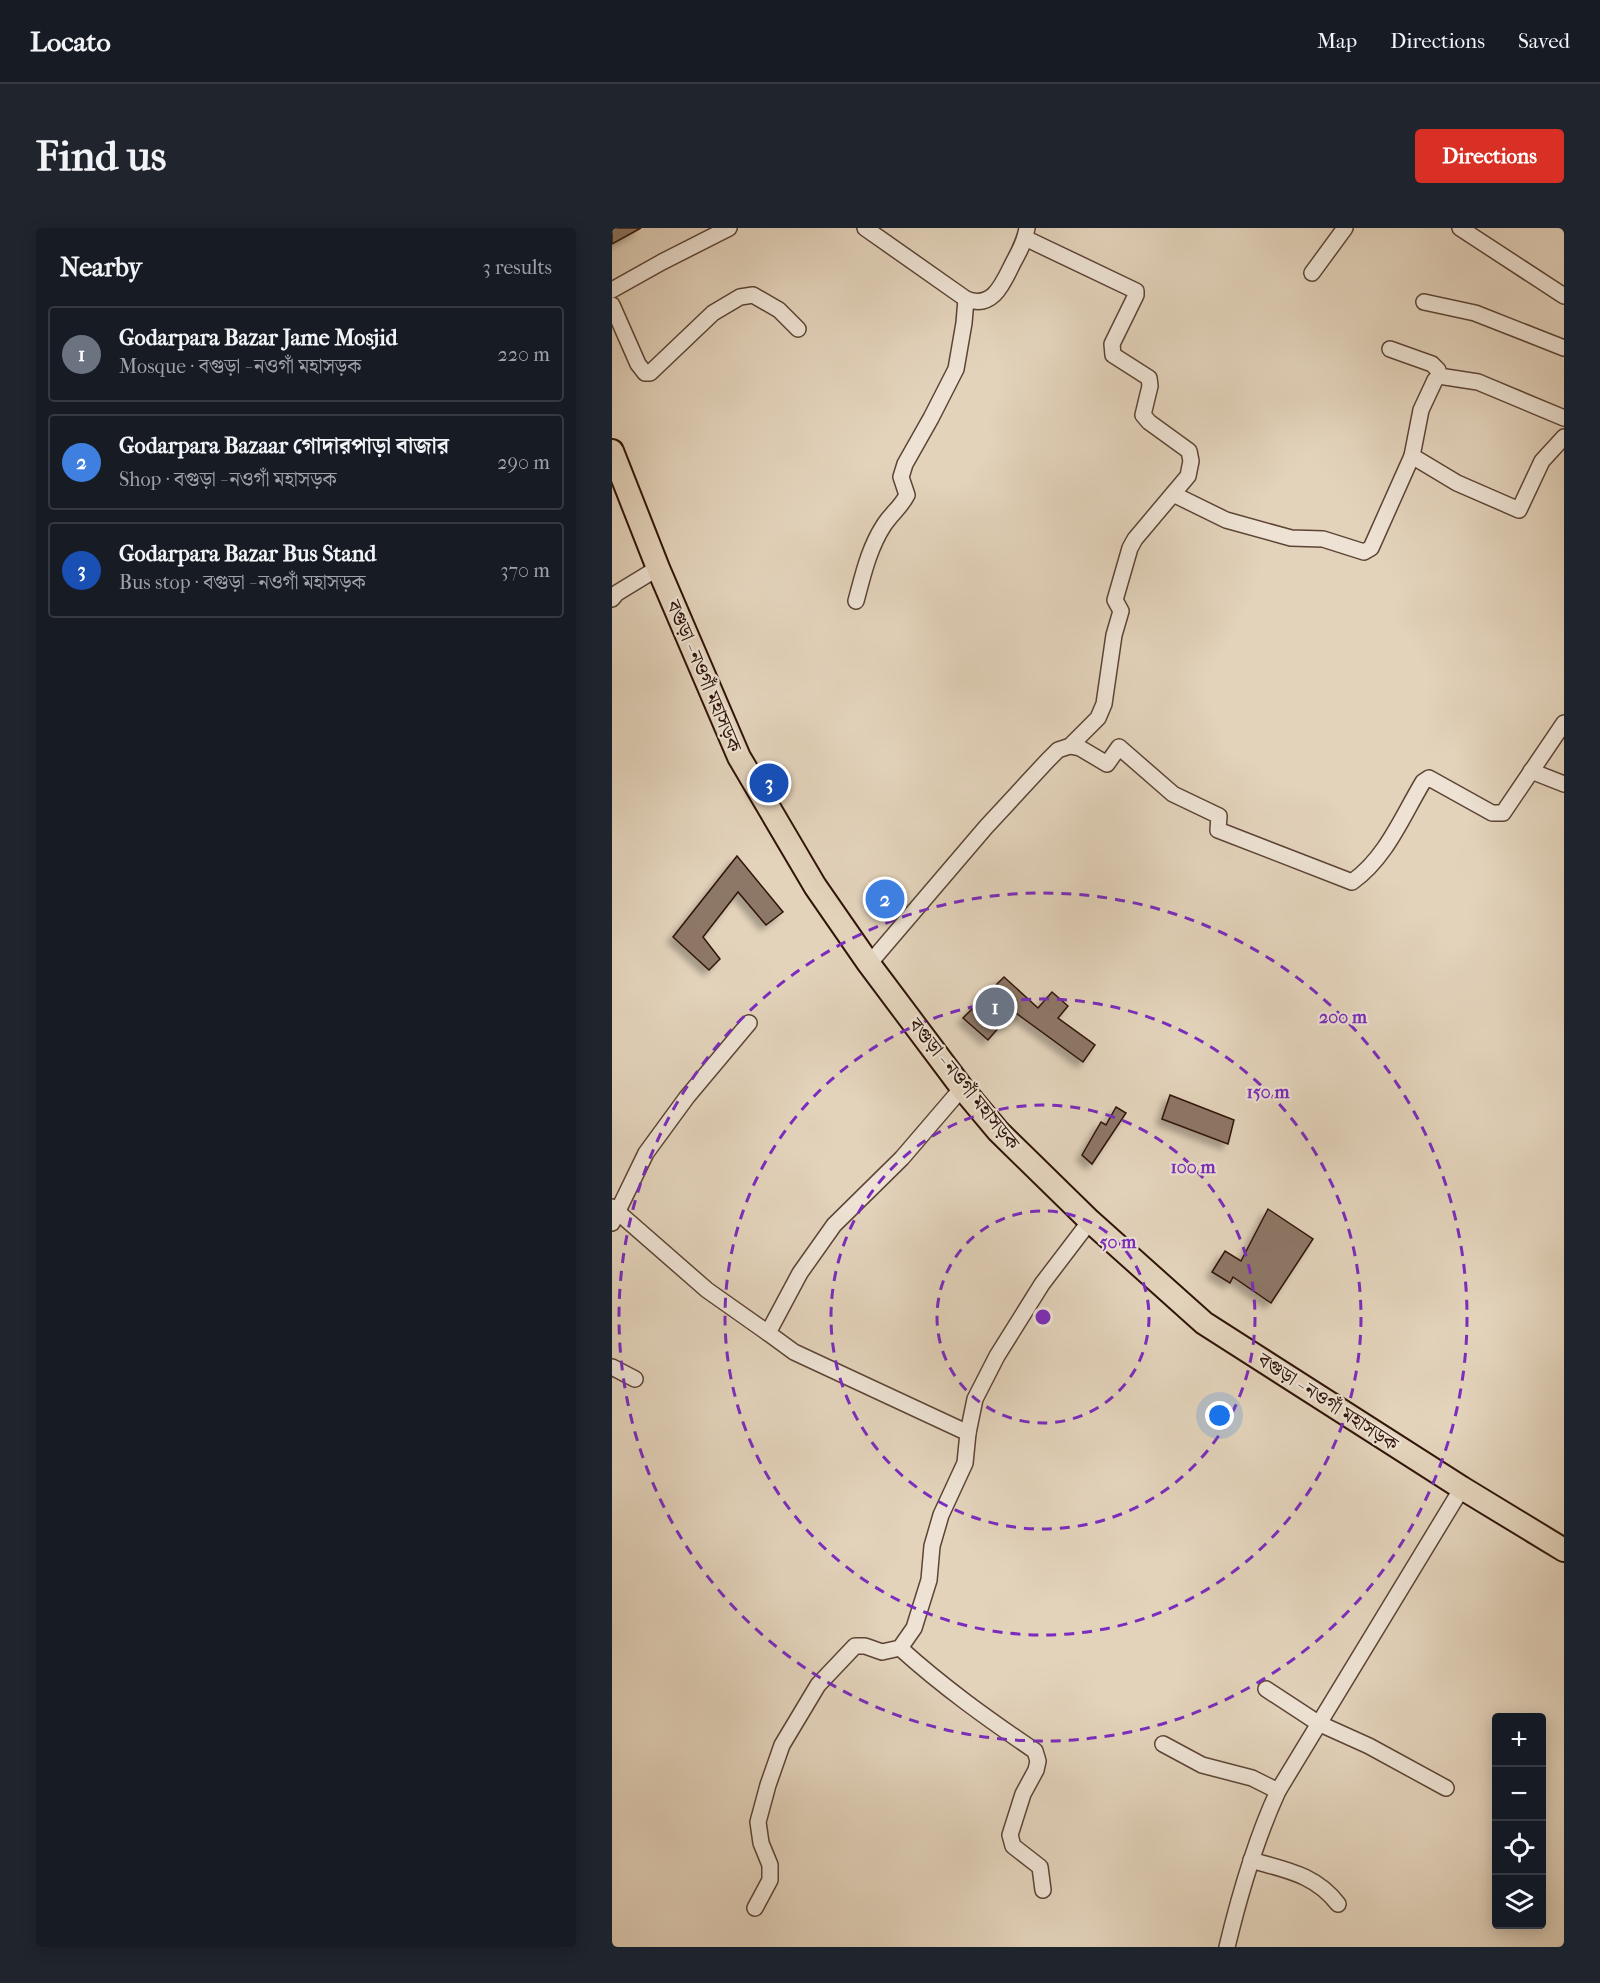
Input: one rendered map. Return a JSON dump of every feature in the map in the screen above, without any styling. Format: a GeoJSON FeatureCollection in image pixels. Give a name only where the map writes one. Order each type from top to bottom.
{"type":"FeatureCollection","features":[{"type":"Feature","properties":{"kind":"main road","name":"বগুড়া - নওগাঁ মহাসড়ক"},"geometry":{"type":"LineString","coordinates":[[612,451],[658,568],[739,757],[815,886],[869,964],[962,1088],[998,1131],[1090,1221],[1204,1323],[1462,1488],[1564,1550]]}},
{"type":"Feature","properties":{"kind":"street"},"geometry":{"type":"LineString","coordinates":[[612,290],[662,261],[729,228]]}},
{"type":"Feature","properties":{"kind":"street"},"geometry":{"type":"LineString","coordinates":[[865,228],[966,299],[976,303],[999,291],[1026,233],[1136,291],[1112,344],[1113,355],[1149,378],[1150,386],[1143,415],[1149,422],[1189,451],[1191,461],[1188,476],[1135,538],[1130,548],[1115,600],[1121,611],[1114,635],[1104,704],[1098,718],[1070,746],[1059,750],[1040,768],[869,964]]}},
{"type":"Feature","properties":{"kind":"street"},"geometry":{"type":"LineString","coordinates":[[1312,273],[1345,228]]}},
{"type":"Feature","properties":{"kind":"street"},"geometry":{"type":"LineString","coordinates":[[1460,228],[1564,296]]}},
{"type":"Feature","properties":{"kind":"street"},"geometry":{"type":"LineString","coordinates":[[612,305],[638,364],[645,373],[650,373],[713,313],[740,297],[753,295],[779,310],[798,329]]}},
{"type":"Feature","properties":{"kind":"street"},"geometry":{"type":"LineString","coordinates":[[856,601],[867,559],[884,524],[903,504],[907,495],[901,477],[905,464],[956,369],[966,299]]}},
{"type":"Feature","properties":{"kind":"street"},"geometry":{"type":"LineString","coordinates":[[1424,302],[1475,312],[1564,348]]}},
{"type":"Feature","properties":{"kind":"street"},"geometry":{"type":"LineString","coordinates":[[1390,349],[1432,364],[1438,370],[1439,376]]}},
{"type":"Feature","properties":{"kind":"street"},"geometry":{"type":"LineString","coordinates":[[1173,494],[1226,520],[1291,538],[1323,539],[1364,552],[1371,548],[1412,456],[1421,410],[1439,376]]}},
{"type":"Feature","properties":{"kind":"street"},"geometry":{"type":"LineString","coordinates":[[1439,376],[1478,382],[1564,418]]}},
{"type":"Feature","properties":{"kind":"street"},"geometry":{"type":"LineString","coordinates":[[1412,456],[1457,483],[1519,510],[1542,460],[1564,437]]}},
{"type":"Feature","properties":{"kind":"street"},"geometry":{"type":"LineString","coordinates":[[612,599],[617,593],[658,568]]}},
{"type":"Feature","properties":{"kind":"street"},"geometry":{"type":"LineString","coordinates":[[1070,746],[1080,748],[1107,764],[1119,747],[1173,794],[1219,816],[1218,830],[1352,882],[1365,873],[1380,856],[1423,782],[1429,778],[1492,813],[1503,813],[1564,723]]}},
{"type":"Feature","properties":{"kind":"street"},"geometry":{"type":"LineString","coordinates":[[1531,771],[1564,784]]}},
{"type":"Feature","properties":{"kind":"street"},"geometry":{"type":"LineString","coordinates":[[749,1023],[687,1097],[646,1153],[614,1214],[707,1290],[794,1352],[968,1433]]}},
{"type":"Feature","properties":{"kind":"street"},"geometry":{"type":"LineString","coordinates":[[768,1333],[800,1273],[834,1225],[902,1158],[962,1088]]}},
{"type":"Feature","properties":{"kind":"street"},"geometry":{"type":"LineString","coordinates":[[755,1908],[770,1880],[770,1865],[760,1843],[758,1822],[782,1745],[818,1685],[855,1646],[865,1646],[882,1652],[900,1648],[914,1628],[929,1580],[935,1536],[941,1515],[965,1463],[975,1399],[997,1356],[1041,1284],[1090,1221]]}},
{"type":"Feature","properties":{"kind":"street"},"geometry":{"type":"LineString","coordinates":[[612,1367],[635,1379]]}},
{"type":"Feature","properties":{"kind":"street"},"geometry":{"type":"LineString","coordinates":[[1227,1947],[1251,1860],[1278,1791],[1462,1488]]}},
{"type":"Feature","properties":{"kind":"street"},"geometry":{"type":"LineString","coordinates":[[900,1648],[933,1678],[972,1708],[1035,1751],[1038,1761],[1036,1770],[1023,1794],[1010,1835],[1013,1846],[1040,1867],[1044,1890]]}},
{"type":"Feature","properties":{"kind":"street"},"geometry":{"type":"LineString","coordinates":[[1266,1689],[1318,1723],[1369,1746],[1446,1788]]}},
{"type":"Feature","properties":{"kind":"street"},"geometry":{"type":"LineString","coordinates":[[1163,1744],[1202,1765],[1252,1778],[1278,1791]]}},
{"type":"Feature","properties":{"kind":"street"},"geometry":{"type":"LineString","coordinates":[[1251,1860],[1307,1877],[1329,1893],[1338,1904]]}},
{"type":"Feature","properties":{"kind":"building"},"geometry":{"type":"Polygon","coordinates":[[[612,228],[641,228],[612,244],[612,228]]]}},
{"type":"Feature","properties":{"kind":"building"},"geometry":{"type":"Polygon","coordinates":[[[737,856],[783,912],[766,925],[738,892],[703,937],[720,959],[709,970],[673,937],[737,856]]]}},
{"type":"Feature","properties":{"kind":"building"},"geometry":{"type":"Polygon","coordinates":[[[1004,977],[1038,1008],[1052,992],[1068,1006],[1058,1018],[1095,1045],[1083,1062],[1013,1011],[988,1040],[963,1018],[1004,977]]]}},
{"type":"Feature","properties":{"kind":"building"},"geometry":{"type":"Polygon","coordinates":[[[1170,1095],[1234,1120],[1228,1144],[1162,1119],[1170,1095]]]}},
{"type":"Feature","properties":{"kind":"building"},"geometry":{"type":"Polygon","coordinates":[[[1116,1107],[1126,1113],[1092,1164],[1082,1155],[1101,1122],[1106,1125],[1116,1107]]]}},
{"type":"Feature","properties":{"kind":"building"},"geometry":{"type":"Polygon","coordinates":[[[1268,1209],[1313,1239],[1271,1303],[1233,1277],[1230,1283],[1212,1272],[1225,1251],[1241,1261],[1268,1209]]]}},
{"type":"Feature","properties":{"kind":"place","name":"Godarpara Bazar Bus Stand"},"geometry":{"type":"Point","coordinates":[769,783]}},
{"type":"Feature","properties":{"kind":"place","name":"Godarpara Bazaar গোদারপাড়া বাজার"},"geometry":{"type":"Point","coordinates":[885,899]}},
{"type":"Feature","properties":{"kind":"place","name":"Godarpara Bazar Jame Mosjid"},"geometry":{"type":"Point","coordinates":[995,1007]}}]}
